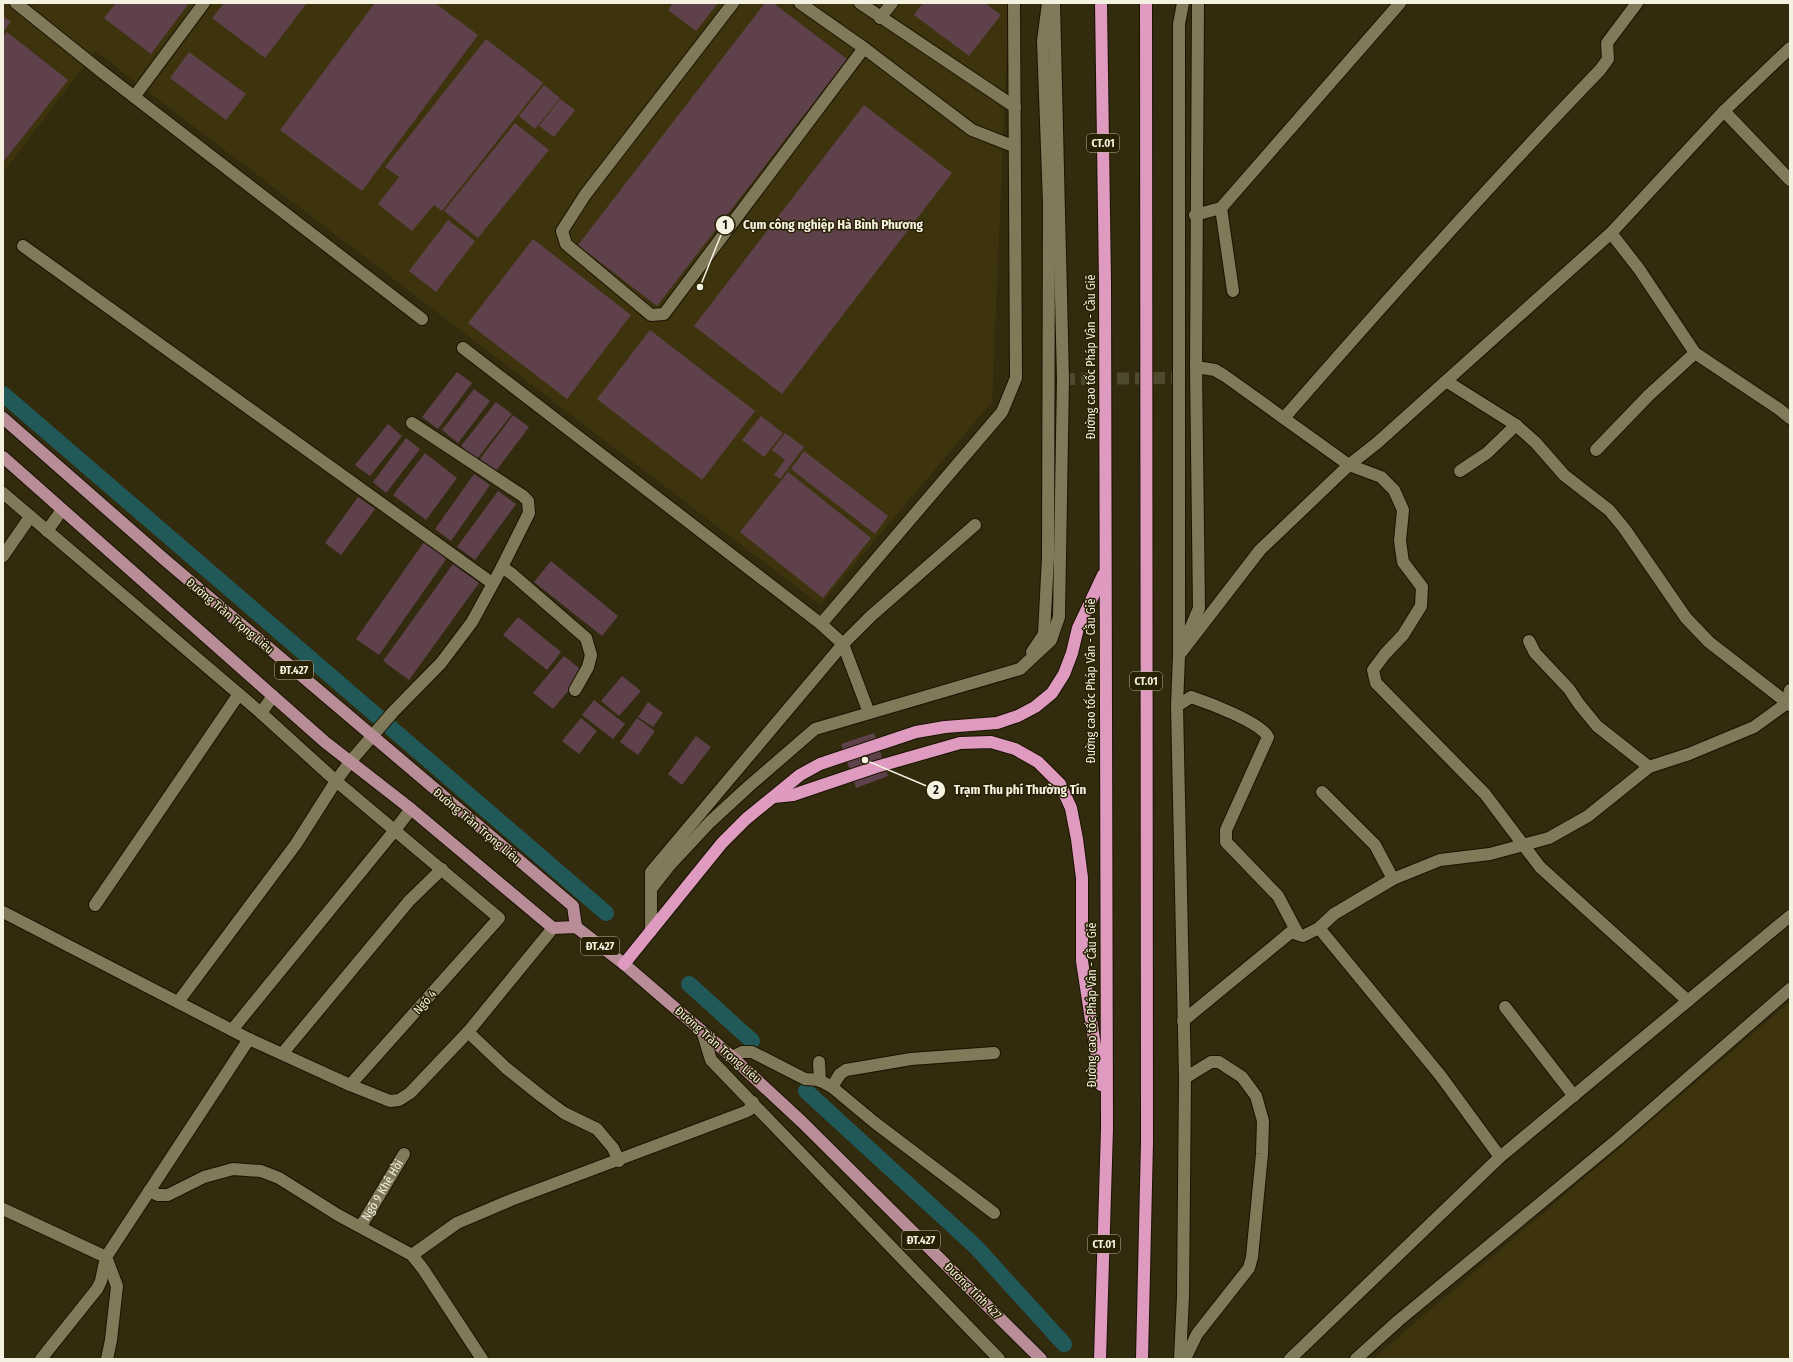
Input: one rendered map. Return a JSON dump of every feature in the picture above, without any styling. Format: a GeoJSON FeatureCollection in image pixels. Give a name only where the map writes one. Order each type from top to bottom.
{"type":"FeatureCollection","features":[{"type":"Feature","properties":{"kind":"highway","name":"Đường cao tốc Pháp Vân - Cầu Giẽ"},"geometry":{"type":"LineString","coordinates":[[1100,1359],[1107,1129],[1105,283],[1101,3]]}},
{"type":"Feature","properties":{"kind":"highway","name":"CT.01"},"geometry":{"type":"LineString","coordinates":[[1142,1359],[1147,1142],[1146,3]]}},
{"type":"Feature","properties":{"kind":"highway"},"geometry":{"type":"LineString","coordinates":[[624,964],[722,843],[746,819],[800,775],[827,762],[916,732],[945,727],[997,722],[1018,716],[1035,707],[1052,693],[1064,674],[1078,628],[1105,572]]}},
{"type":"Feature","properties":{"kind":"highway"},"geometry":{"type":"LineString","coordinates":[[774,797],[793,795],[876,767],[960,743],[991,742],[1015,749],[1038,762],[1060,784],[1071,808],[1077,839],[1082,878],[1082,961],[1107,1129]]}},
{"type":"Feature","properties":{"kind":"main road","name":"Đường Trần Trọng Liêu"},"geometry":{"type":"LineString","coordinates":[[3,418],[165,560],[573,906],[576,927],[624,964],[702,1031],[802,1122]]}},
{"type":"Feature","properties":{"kind":"main road","name":"ĐT.427"},"geometry":{"type":"LineString","coordinates":[[3,457],[273,696],[350,762],[411,809],[553,928],[576,927]]}},
{"type":"Feature","properties":{"kind":"main road","name":"Đường Tỉnh 427"},"geometry":{"type":"LineString","coordinates":[[802,1122],[1041,1359]]}},
{"type":"Feature","properties":{"kind":"street"},"geometry":{"type":"LineString","coordinates":[[16,3],[134,97],[422,318]]}},
{"type":"Feature","properties":{"kind":"street"},"geometry":{"type":"LineString","coordinates":[[134,97],[204,3]]}},
{"type":"Feature","properties":{"kind":"street"},"geometry":{"type":"LineString","coordinates":[[733,3],[585,195],[562,231],[566,244],[651,315],[664,314],[864,48]]}},
{"type":"Feature","properties":{"kind":"street"},"geometry":{"type":"LineString","coordinates":[[800,3],[864,48],[972,130],[1013,146]]}},
{"type":"Feature","properties":{"kind":"street"},"geometry":{"type":"LineString","coordinates":[[860,3],[880,18],[1015,107]]}},
{"type":"Feature","properties":{"kind":"street"},"geometry":{"type":"LineString","coordinates":[[880,18],[892,3]]}},
{"type":"Feature","properties":{"kind":"street"},"geometry":{"type":"LineString","coordinates":[[821,624],[1002,412],[1016,378],[1013,146],[1015,107],[1014,3]]}},
{"type":"Feature","properties":{"kind":"street"},"geometry":{"type":"LineString","coordinates":[[1020,669],[1044,634],[1048,557],[1049,203],[1042,41],[1048,3]]}},
{"type":"Feature","properties":{"kind":"street"},"geometry":{"type":"LineString","coordinates":[[651,888],[669,866],[710,822],[815,729],[1020,669],[1051,640],[1059,617],[1063,379],[1054,3]]}},
{"type":"Feature","properties":{"kind":"street"},"geometry":{"type":"LineString","coordinates":[[1180,1359],[1183,1297],[1185,1078],[1177,706],[1179,655],[1179,24],[1183,3]]}},
{"type":"Feature","properties":{"kind":"street"},"geometry":{"type":"LineString","coordinates":[[1179,655],[1199,608],[1196,367],[1198,3]]}},
{"type":"Feature","properties":{"kind":"street"},"geometry":{"type":"LineString","coordinates":[[1196,214],[1220,208],[1400,3]]}},
{"type":"Feature","properties":{"kind":"street"},"geometry":{"type":"LineString","coordinates":[[1284,418],[1388,298],[1517,156],[1600,70],[1608,59],[1607,43],[1637,3]]}},
{"type":"Feature","properties":{"kind":"street"},"geometry":{"type":"LineString","coordinates":[[1179,655],[1260,550],[1349,465],[1377,443],[1611,233],[1724,111],[1790,48]]}},
{"type":"Feature","properties":{"kind":"street"},"geometry":{"type":"LineString","coordinates":[[1724,111],[1790,180]]}},
{"type":"Feature","properties":{"kind":"street"},"geometry":{"type":"LineString","coordinates":[[1220,208],[1233,291]]}},
{"type":"Feature","properties":{"kind":"street"},"geometry":{"type":"LineString","coordinates":[[1611,233],[1639,269],[1695,353],[1779,409],[1790,418]]}},
{"type":"Feature","properties":{"kind":"street"},"geometry":{"type":"LineString","coordinates":[[23,246],[492,583]]}},
{"type":"Feature","properties":{"kind":"street"},"geometry":{"type":"LineString","coordinates":[[463,348],[821,624],[843,644],[869,713]]}},
{"type":"Feature","properties":{"kind":"street"},"geometry":{"type":"LineString","coordinates":[[1596,450],[1649,395],[1695,353]]}},
{"type":"Feature","properties":{"kind":"street"},"geometry":{"type":"LineString","coordinates":[[1196,367],[1215,370],[1225,376],[1349,465],[1381,477],[1394,490],[1403,510],[1400,541],[1403,562],[1422,587],[1422,606],[1403,635],[1385,654],[1373,670],[1376,683],[1485,794],[1522,846],[1540,867],[1688,1001]]}},
{"type":"Feature","properties":{"kind":"street"},"geometry":{"type":"LineString","coordinates":[[1446,381],[1516,425],[1536,443],[1564,475],[1608,510],[1624,528],[1686,618],[1708,642],[1788,704]]}},
{"type":"Feature","properties":{"kind":"street"},"geometry":{"type":"LineString","coordinates":[[178,1002],[296,844],[336,781],[350,762],[392,712],[441,663],[472,622],[502,567],[528,513],[528,501],[523,496],[412,423]]}},
{"type":"Feature","properties":{"kind":"street"},"geometry":{"type":"LineString","coordinates":[[1460,471],[1487,453],[1516,425]]}},
{"type":"Feature","properties":{"kind":"street"},"geometry":{"type":"LineString","coordinates":[[3,493],[261,713],[336,781],[442,869],[409,901],[282,1054]]}},
{"type":"Feature","properties":{"kind":"street"},"geometry":{"type":"LineString","coordinates":[[47,531],[62,510]]}},
{"type":"Feature","properties":{"kind":"street"},"geometry":{"type":"LineString","coordinates":[[3,556],[30,517]]}},
{"type":"Feature","properties":{"kind":"street"},"geometry":{"type":"LineString","coordinates":[[651,931],[650,872],[843,644],[871,616],[974,526]]}},
{"type":"Feature","properties":{"kind":"street"},"geometry":{"type":"LineString","coordinates":[[502,567],[586,638],[591,655],[588,668],[575,690]]}},
{"type":"Feature","properties":{"kind":"street"},"geometry":{"type":"LineString","coordinates":[[1529,641],[1534,653],[1570,689],[1579,704],[1597,726],[1649,767]]}},
{"type":"Feature","properties":{"kind":"street"},"geometry":{"type":"LineString","coordinates":[[1177,706],[1191,697],[1223,709],[1255,726],[1268,737],[1226,830],[1226,842],[1278,896],[1297,932],[1303,936],[1318,928],[1334,914],[1394,879],[1440,860],[1490,854],[1549,838],[1588,816],[1649,767],[1689,754],[1754,727],[1788,704],[1790,690]]}},
{"type":"Feature","properties":{"kind":"street"},"geometry":{"type":"LineString","coordinates":[[95,905],[239,694]]}},
{"type":"Feature","properties":{"kind":"street"},"geometry":{"type":"LineString","coordinates":[[261,713],[273,696]]}},
{"type":"Feature","properties":{"kind":"street"},"geometry":{"type":"LineString","coordinates":[[1322,792],[1375,845],[1394,879]]}},
{"type":"Feature","properties":{"kind":"street"},"geometry":{"type":"LineString","coordinates":[[232,1030],[411,809]]}},
{"type":"Feature","properties":{"kind":"street","name":"Ngõ 4"},"geometry":{"type":"LineString","coordinates":[[350,1085],[500,918],[442,869]]}},
{"type":"Feature","properties":{"kind":"street"},"geometry":{"type":"LineString","coordinates":[[3,912],[249,1039],[350,1085],[390,1100],[399,1100],[410,1094],[468,1032],[553,928]]}},
{"type":"Feature","properties":{"kind":"street"},"geometry":{"type":"LineString","coordinates":[[1290,1359],[1500,1157],[1790,916]]}},
{"type":"Feature","properties":{"kind":"street"},"geometry":{"type":"LineString","coordinates":[[1318,928],[1440,1075],[1500,1157]]}},
{"type":"Feature","properties":{"kind":"street"},"geometry":{"type":"LineString","coordinates":[[1183,1021],[1291,932],[1297,932]]}},
{"type":"Feature","properties":{"kind":"street"},"geometry":{"type":"LineString","coordinates":[[1356,1359],[1398,1321],[1618,1139],[1790,989]]}},
{"type":"Feature","properties":{"kind":"street"},"geometry":{"type":"LineString","coordinates":[[1505,1007],[1574,1096]]}},
{"type":"Feature","properties":{"kind":"street"},"geometry":{"type":"LineString","coordinates":[[702,1031],[712,1060],[999,1359]]}},
{"type":"Feature","properties":{"kind":"street"},"geometry":{"type":"LineString","coordinates":[[468,1032],[506,1068],[541,1096],[564,1112],[597,1129],[613,1148],[619,1161]]}},
{"type":"Feature","properties":{"kind":"street"},"geometry":{"type":"LineString","coordinates":[[42,1359],[97,1289],[102,1277],[106,1257],[249,1039]]}},
{"type":"Feature","properties":{"kind":"street"},"geometry":{"type":"LineString","coordinates":[[732,1057],[742,1052],[752,1052],[805,1078],[819,1080],[832,1087],[874,1122],[994,1213]]}},
{"type":"Feature","properties":{"kind":"street"},"geometry":{"type":"LineString","coordinates":[[832,1087],[840,1074],[846,1070],[911,1059],[994,1053]]}},
{"type":"Feature","properties":{"kind":"street"},"geometry":{"type":"LineString","coordinates":[[819,1080],[820,1062]]}},
{"type":"Feature","properties":{"kind":"street"},"geometry":{"type":"LineString","coordinates":[[1185,1078],[1211,1062],[1219,1062],[1242,1078],[1256,1096],[1263,1121],[1262,1154],[1252,1257],[1249,1268],[1197,1334],[1186,1359]]}},
{"type":"Feature","properties":{"kind":"street"},"geometry":{"type":"LineString","coordinates":[[412,1255],[457,1224],[511,1200],[619,1161],[745,1112],[749,1110],[752,1102]]}},
{"type":"Feature","properties":{"kind":"street","name":"Ngõ 9 Khê Hồi"},"geometry":{"type":"LineString","coordinates":[[361,1226],[404,1154]]}},
{"type":"Feature","properties":{"kind":"street"},"geometry":{"type":"LineString","coordinates":[[149,1192],[158,1195],[168,1195],[204,1177],[233,1169],[261,1171],[280,1178],[318,1203],[412,1255],[423,1269],[482,1359]]}},
{"type":"Feature","properties":{"kind":"street"},"geometry":{"type":"LineString","coordinates":[[3,1209],[106,1257],[116,1286],[111,1340],[107,1359]]}},
{"type":"Feature","properties":{"kind":"shaded area"},"geometry":{"type":"Polygon","coordinates":[[[3,3],[1009,3],[992,402],[820,605],[95,51],[3,173],[3,3]]]}},
{"type":"Feature","properties":{"kind":"shaded area"},"geometry":{"type":"Polygon","coordinates":[[[1790,1002],[1790,1359],[1373,1359],[1790,1002]]]}},
{"type":"Feature","properties":{"kind":"building"},"geometry":{"type":"Polygon","coordinates":[[[116,3],[189,3],[151,54],[104,18],[116,3]]]}},
{"type":"Feature","properties":{"kind":"building"},"geometry":{"type":"Polygon","coordinates":[[[224,3],[307,3],[265,58],[212,18],[224,3]]]}},
{"type":"Feature","properties":{"kind":"building"},"geometry":{"type":"Polygon","coordinates":[[[375,3],[435,3],[478,35],[362,191],[280,130],[375,3]]]}},
{"type":"Feature","properties":{"kind":"building"},"geometry":{"type":"Polygon","coordinates":[[[673,3],[718,3],[696,31],[668,10],[673,3]]]}},
{"type":"Feature","properties":{"kind":"building"},"geometry":{"type":"Polygon","coordinates":[[[765,3],[773,3],[847,59],[657,306],[578,245],[765,3]]]}},
{"type":"Feature","properties":{"kind":"building"},"geometry":{"type":"Polygon","coordinates":[[[923,3],[985,3],[1001,15],[969,56],[914,15],[923,3]]]}},
{"type":"Feature","properties":{"kind":"building"},"geometry":{"type":"Polygon","coordinates":[[[3,16],[11,22],[3,32],[3,16]]]}},
{"type":"Feature","properties":{"kind":"building"},"geometry":{"type":"Polygon","coordinates":[[[7,32],[68,80],[3,162],[3,37],[7,32]]]}},
{"type":"Feature","properties":{"kind":"building"},"geometry":{"type":"Polygon","coordinates":[[[486,39],[543,83],[442,211],[434,205],[412,231],[378,204],[399,177],[385,167],[486,39]]]}},
{"type":"Feature","properties":{"kind":"building"},"geometry":{"type":"Polygon","coordinates":[[[189,52],[246,94],[226,120],[170,78],[189,52]]]}},
{"type":"Feature","properties":{"kind":"building"},"geometry":{"type":"Polygon","coordinates":[[[544,85],[560,98],[535,129],[519,116],[544,85]]]}},
{"type":"Feature","properties":{"kind":"building"},"geometry":{"type":"Polygon","coordinates":[[[560,99],[575,110],[554,137],[539,126],[560,99]]]}},
{"type":"Feature","properties":{"kind":"building"},"geometry":{"type":"Polygon","coordinates":[[[864,105],[952,173],[782,394],[694,326],[864,105]]]}},
{"type":"Feature","properties":{"kind":"building"},"geometry":{"type":"Polygon","coordinates":[[[515,123],[549,150],[478,238],[444,211],[515,123]]]}},
{"type":"Feature","properties":{"kind":"building"},"geometry":{"type":"Polygon","coordinates":[[[448,220],[475,241],[436,292],[409,271],[448,220]]]}},
{"type":"Feature","properties":{"kind":"building"},"geometry":{"type":"Polygon","coordinates":[[[533,239],[631,315],[567,399],[468,323],[533,239]]]}},
{"type":"Feature","properties":{"kind":"building"},"geometry":{"type":"Polygon","coordinates":[[[650,330],[755,411],[702,480],[597,399],[650,330]]]}},
{"type":"Feature","properties":{"kind":"building"},"geometry":{"type":"Polygon","coordinates":[[[457,372],[472,383],[438,429],[422,417],[457,372]]]}},
{"type":"Feature","properties":{"kind":"building"},"geometry":{"type":"Polygon","coordinates":[[[474,389],[490,401],[458,443],[442,430],[474,389]]]}},
{"type":"Feature","properties":{"kind":"building"},"geometry":{"type":"Polygon","coordinates":[[[496,402],[512,414],[477,459],[461,446],[496,402]]]}},
{"type":"Feature","properties":{"kind":"building"},"geometry":{"type":"Polygon","coordinates":[[[513,415],[529,427],[496,471],[480,459],[513,415]]]}},
{"type":"Feature","properties":{"kind":"building"},"geometry":{"type":"Polygon","coordinates":[[[761,416],[783,433],[764,457],[742,440],[761,416]]]}},
{"type":"Feature","properties":{"kind":"building"},"geometry":{"type":"Polygon","coordinates":[[[388,424],[402,436],[370,476],[355,465],[388,424]]]}},
{"type":"Feature","properties":{"kind":"building"},"geometry":{"type":"Polygon","coordinates":[[[785,433],[804,447],[780,479],[774,475],[785,460],[772,450],[785,433]]]}},
{"type":"Feature","properties":{"kind":"building"},"geometry":{"type":"Polygon","coordinates":[[[406,438],[420,449],[386,493],[373,482],[406,438]]]}},
{"type":"Feature","properties":{"kind":"building"},"geometry":{"type":"Polygon","coordinates":[[[804,451],[888,516],[875,534],[791,469],[804,451]]]}},
{"type":"Feature","properties":{"kind":"building"},"geometry":{"type":"Polygon","coordinates":[[[425,453],[457,478],[426,520],[393,495],[425,453]]]}},
{"type":"Feature","properties":{"kind":"building"},"geometry":{"type":"Polygon","coordinates":[[[788,472],[871,538],[823,598],[740,532],[788,472]]]}},
{"type":"Feature","properties":{"kind":"building"},"geometry":{"type":"Polygon","coordinates":[[[474,474],[490,485],[451,541],[435,529],[474,474]]]}},
{"type":"Feature","properties":{"kind":"building"},"geometry":{"type":"Polygon","coordinates":[[[498,491],[516,504],[475,560],[457,547],[498,491]]]}},
{"type":"Feature","properties":{"kind":"building"},"geometry":{"type":"Polygon","coordinates":[[[358,497],[375,509],[341,555],[325,543],[358,497]]]}},
{"type":"Feature","properties":{"kind":"building"},"geometry":{"type":"Polygon","coordinates":[[[424,542],[447,558],[379,655],[356,639],[424,542]]]}},
{"type":"Feature","properties":{"kind":"building"},"geometry":{"type":"Polygon","coordinates":[[[551,561],[618,616],[602,636],[534,582],[551,561]]]}},
{"type":"Feature","properties":{"kind":"building"},"geometry":{"type":"Polygon","coordinates":[[[453,564],[479,583],[409,680],[383,661],[453,564]]]}},
{"type":"Feature","properties":{"kind":"building"},"geometry":{"type":"Polygon","coordinates":[[[518,617],[561,652],[547,670],[503,635],[518,617]]]}},
{"type":"Feature","properties":{"kind":"building"},"geometry":{"type":"Polygon","coordinates":[[[564,656],[584,672],[553,709],[533,693],[564,656]]]}},
{"type":"Feature","properties":{"kind":"building"},"geometry":{"type":"Polygon","coordinates":[[[622,676],[641,691],[619,716],[601,701],[622,676]]]}},
{"type":"Feature","properties":{"kind":"building"},"geometry":{"type":"Polygon","coordinates":[[[594,700],[625,724],[613,739],[582,715],[594,700]]]}},
{"type":"Feature","properties":{"kind":"building"},"geometry":{"type":"Polygon","coordinates":[[[648,702],[663,713],[653,727],[638,717],[648,702]]]}},
{"type":"Feature","properties":{"kind":"building"},"geometry":{"type":"Polygon","coordinates":[[[581,718],[597,731],[579,754],[562,741],[581,718]]]}},
{"type":"Feature","properties":{"kind":"building"},"geometry":{"type":"Polygon","coordinates":[[[637,718],[655,731],[638,755],[620,742],[637,718]]]}},
{"type":"Feature","properties":{"kind":"building"},"geometry":{"type":"Polygon","coordinates":[[[874,733],[888,776],[856,788],[841,744],[874,733]]]}},
{"type":"Feature","properties":{"kind":"building"},"geometry":{"type":"Polygon","coordinates":[[[696,736],[711,747],[682,785],[668,774],[696,736]]]}},
{"type":"Feature","properties":{"kind":"waterway"},"geometry":{"type":"LineString","coordinates":[[3,394],[606,913]]}},
{"type":"Feature","properties":{"kind":"waterway"},"geometry":{"type":"LineString","coordinates":[[689,984],[752,1041]]}},
{"type":"Feature","properties":{"kind":"waterway"},"geometry":{"type":"LineString","coordinates":[[806,1091],[976,1247],[1064,1344]]}},
{"type":"Feature","properties":{"kind":"tunnel"},"geometry":{"type":"LineString","coordinates":[[1063,379],[1179,378]]}},
{"type":"Feature","properties":{"kind":"place","name":"Cụm công nghiệp Hà Bình Phương"},"geometry":{"type":"Point","coordinates":[700,287]}},
{"type":"Feature","properties":{"kind":"place","name":"Trạm Thu phí Thường Tín"},"geometry":{"type":"Point","coordinates":[865,760]}}]}
